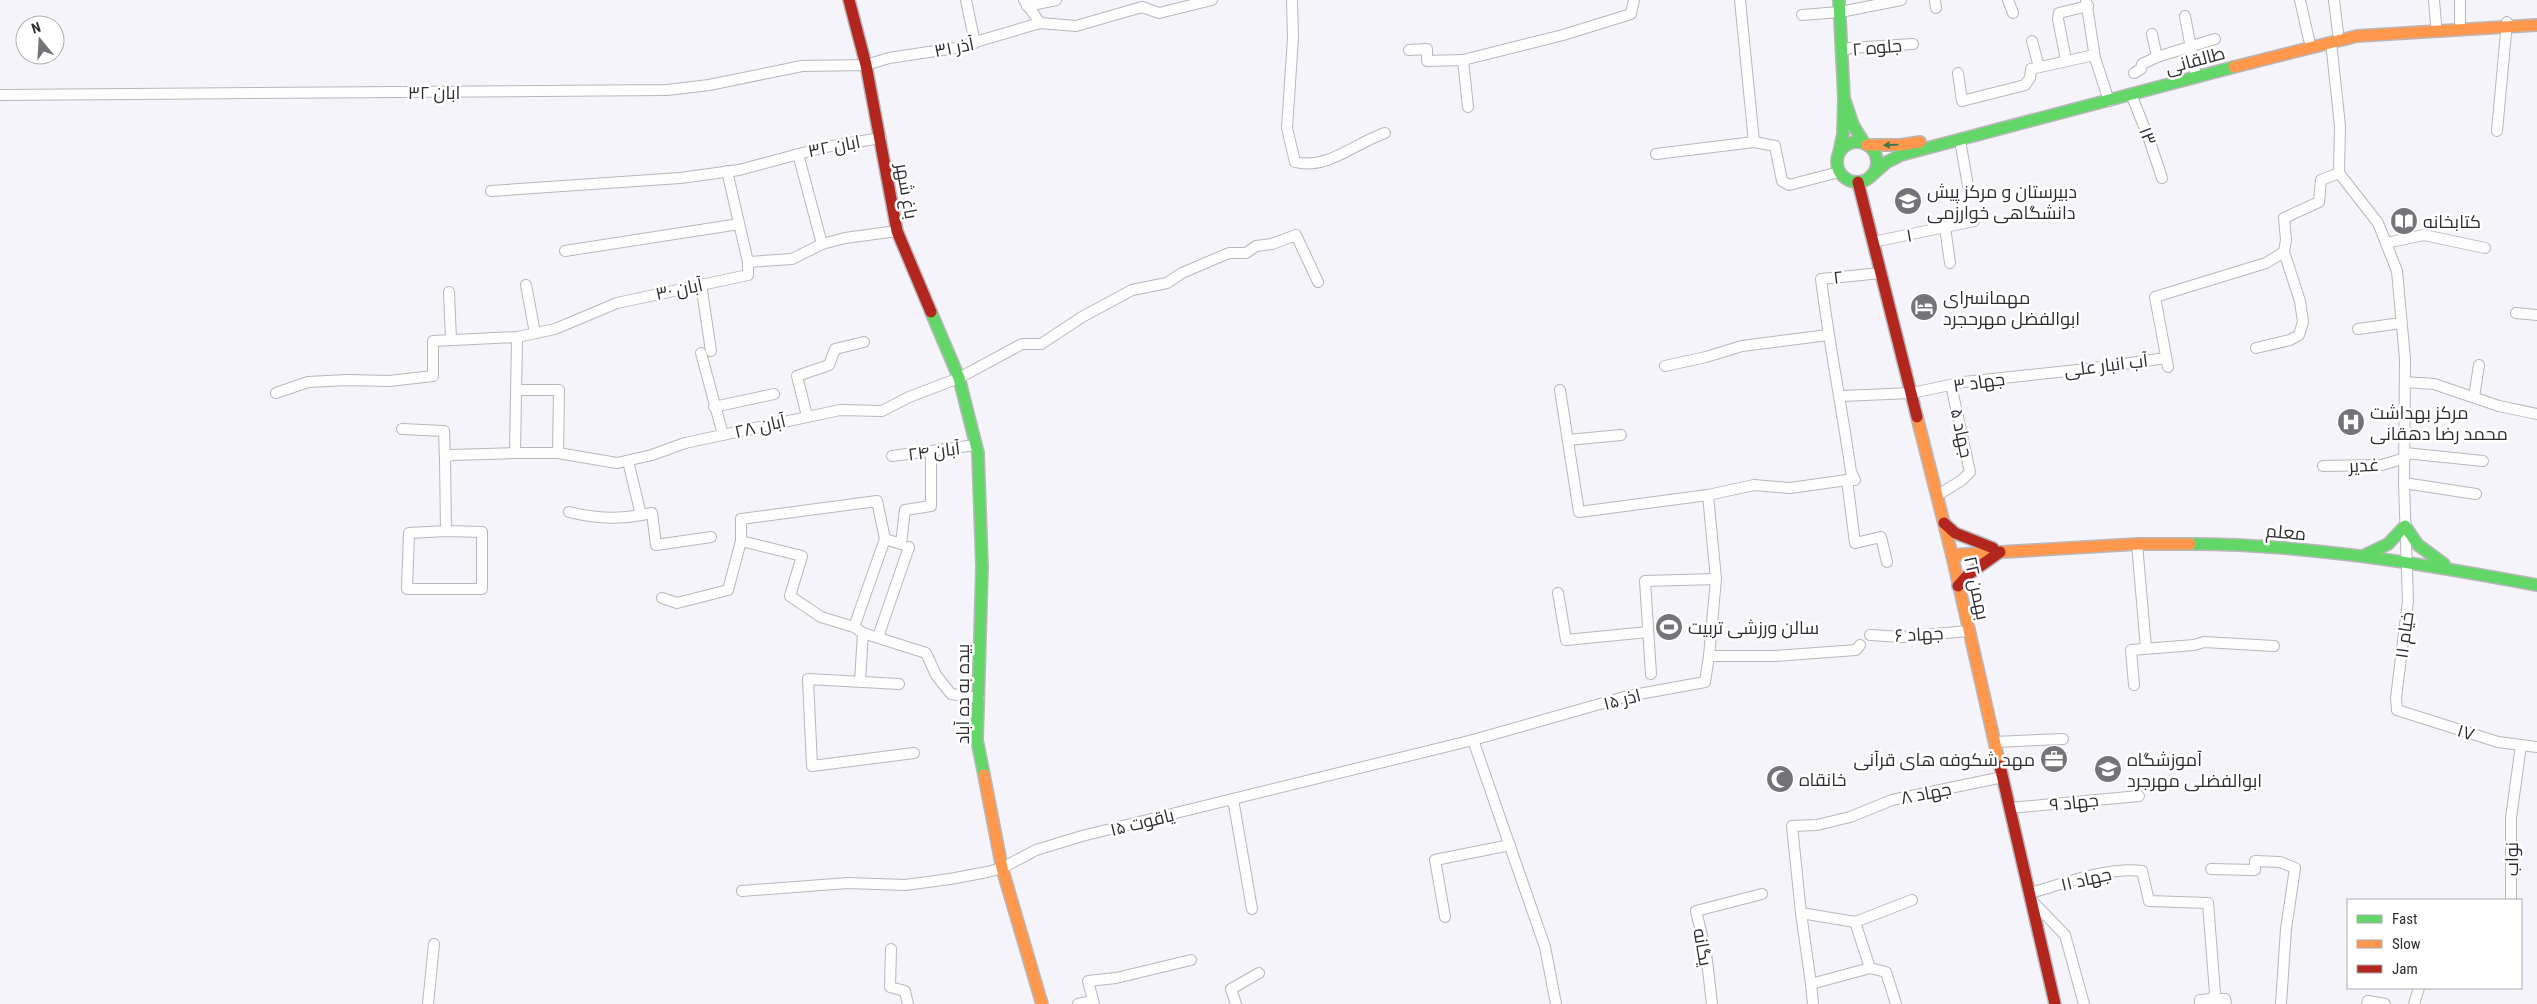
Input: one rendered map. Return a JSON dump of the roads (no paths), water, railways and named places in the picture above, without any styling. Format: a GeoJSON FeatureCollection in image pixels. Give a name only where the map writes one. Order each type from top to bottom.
{"type":"FeatureCollection","features":[{"type":"Feature","properties":{"kind":"main road","name":"باغ شهر"},"geometry":{"type":"LineString","coordinates":[[849,0],[866,65],[897,231],[959,378]]}},
{"type":"Feature","properties":{"kind":"main road"},"geometry":{"type":"LineString","coordinates":[[1839,0],[1844,98],[1842,134],[1837,159],[1839,172],[1848,180],[1858,182],[1872,175],[1877,162],[1876,155],[1853,125],[1844,98]]}},
{"type":"Feature","properties":{"kind":"main road","name":"طالقانی"},"geometry":{"type":"LineString","coordinates":[[1866,144],[1901,145],[1944,138],[2108,97],[2131,94],[2333,37],[2507,24],[2537,19]]}},
{"type":"Feature","properties":{"kind":"main road","name":"طالقانی"},"geometry":{"type":"LineString","coordinates":[[1872,175],[1887,162],[1902,155],[1960,140],[2195,70],[2309,40],[2436,24],[2537,25]]}},
{"type":"Feature","properties":{"kind":"main road"},"geometry":{"type":"LineString","coordinates":[[1839,153],[1848,144],[1866,144]]}},
{"type":"Feature","properties":{"kind":"main road","name":"۲۲ بهمن"},"geometry":{"type":"LineString","coordinates":[[1858,182],[1938,495],[2055,1004]]}},
{"type":"Feature","properties":{"kind":"main road","name":"بیده به ده آباد"},"geometry":{"type":"LineString","coordinates":[[959,378],[976,445],[982,567],[978,740],[1002,868],[1042,1004]]}},
{"type":"Feature","properties":{"kind":"main road"},"geometry":{"type":"LineString","coordinates":[[1944,523],[1956,533],[1996,550],[1958,586]]}},
{"type":"Feature","properties":{"kind":"main road"},"geometry":{"type":"LineString","coordinates":[[2359,556],[2384,549],[2392,544],[2405,526],[2414,540],[2427,554],[2451,568]]}},
{"type":"Feature","properties":{"kind":"main road","name":"معلم"},"geometry":{"type":"LineString","coordinates":[[1951,551],[2030,550],[2137,544],[2222,545],[2406,561],[2537,585]]}},
{"type":"Feature","properties":{"kind":"street"},"geometry":{"type":"LineString","coordinates":[[966,0],[975,43]]}},
{"type":"Feature","properties":{"kind":"street"},"geometry":{"type":"LineString","coordinates":[[1025,3],[1056,0]]}},
{"type":"Feature","properties":{"kind":"street"},"geometry":{"type":"LineString","coordinates":[[1025,3],[1040,23],[1076,26],[1141,3],[1158,13],[1212,0]]}},
{"type":"Feature","properties":{"kind":"street"},"geometry":{"type":"LineString","coordinates":[[1292,0],[1293,38],[1287,128],[1295,162],[1307,165],[1332,159],[1385,133]]}},
{"type":"Feature","properties":{"kind":"street"},"geometry":{"type":"LineString","coordinates":[[1409,50],[1427,49],[1427,61],[1463,60],[1563,35],[1631,14],[1634,0]]}},
{"type":"Feature","properties":{"kind":"street"},"geometry":{"type":"LineString","coordinates":[[1740,0],[1754,142]]}},
{"type":"Feature","properties":{"kind":"street"},"geometry":{"type":"LineString","coordinates":[[1802,15],[1840,12],[1901,0]]}},
{"type":"Feature","properties":{"kind":"street"},"geometry":{"type":"LineString","coordinates":[[2008,0],[2013,13]]}},
{"type":"Feature","properties":{"kind":"street"},"geometry":{"type":"LineString","coordinates":[[2300,0],[2309,40]]}},
{"type":"Feature","properties":{"kind":"street"},"geometry":{"type":"LineString","coordinates":[[2256,348],[2290,340],[2299,335],[2303,322],[2300,301],[2284,252],[2286,240],[2284,218],[2319,202],[2320,180],[2339,172],[2340,126],[2333,37],[2334,0]]}},
{"type":"Feature","properties":{"kind":"street"},"geometry":{"type":"LineString","coordinates":[[2434,0],[2436,24]]}},
{"type":"Feature","properties":{"kind":"street"},"geometry":{"type":"LineString","coordinates":[[2460,0],[2460,23]]}},
{"type":"Feature","properties":{"kind":"street"},"geometry":{"type":"LineString","coordinates":[[2066,60],[2058,19],[2059,14],[2087,3],[2094,55],[2108,97]]}},
{"type":"Feature","properties":{"kind":"street"},"geometry":{"type":"LineString","coordinates":[[2185,16],[2195,70]]}},
{"type":"Feature","properties":{"kind":"street","name":"آذر ۳۱"},"geometry":{"type":"LineString","coordinates":[[866,65],[889,58],[975,43],[1040,23]]}},
{"type":"Feature","properties":{"kind":"street"},"geometry":{"type":"LineString","coordinates":[[2497,131],[2507,24]]}},
{"type":"Feature","properties":{"kind":"street"},"geometry":{"type":"LineString","coordinates":[[2152,34],[2157,57]]}},
{"type":"Feature","properties":{"kind":"street"},"geometry":{"type":"LineString","coordinates":[[2134,73],[2141,69],[2142,64],[2157,57],[2214,39]]}},
{"type":"Feature","properties":{"kind":"street"},"geometry":{"type":"LineString","coordinates":[[2032,41],[2039,67]]}},
{"type":"Feature","properties":{"kind":"street","name":"جلوه ۲"},"geometry":{"type":"LineString","coordinates":[[1841,51],[1850,48],[1913,44]]}},
{"type":"Feature","properties":{"kind":"street"},"geometry":{"type":"LineString","coordinates":[[1958,73],[1962,101],[2025,85],[2030,78],[2031,69],[2094,55]]}},
{"type":"Feature","properties":{"kind":"street"},"geometry":{"type":"LineString","coordinates":[[1463,60],[1468,107]]}},
{"type":"Feature","properties":{"kind":"street","name":"ابان ۳۲"},"geometry":{"type":"LineString","coordinates":[[0,95],[667,90],[709,85],[802,66],[866,65]]}},
{"type":"Feature","properties":{"kind":"street","name":"۱۳"},"geometry":{"type":"LineString","coordinates":[[2131,94],[2150,139],[2162,178]]}},
{"type":"Feature","properties":{"kind":"street","name":"ابان ۳۲"},"geometry":{"type":"LineString","coordinates":[[491,191],[680,178],[727,171],[798,154],[881,138]]}},
{"type":"Feature","properties":{"kind":"street"},"geometry":{"type":"LineString","coordinates":[[1960,140],[1968,186]]}},
{"type":"Feature","properties":{"kind":"street"},"geometry":{"type":"LineString","coordinates":[[1656,154],[1754,142],[1775,146],[1782,182],[1788,185],[1839,172]]}},
{"type":"Feature","properties":{"kind":"street"},"geometry":{"type":"LineString","coordinates":[[798,154],[822,244]]}},
{"type":"Feature","properties":{"kind":"street"},"geometry":{"type":"LineString","coordinates":[[727,171],[748,262],[792,259],[822,244],[845,238],[897,231]]}},
{"type":"Feature","properties":{"kind":"street","name":"خیام ۱۱"},"geometry":{"type":"LineString","coordinates":[[2339,172],[2378,223],[2397,271],[2405,360],[2404,483],[2408,601],[2397,688],[2397,710]]}},
{"type":"Feature","properties":{"kind":"street","name":"۱"},"geometry":{"type":"LineString","coordinates":[[1873,242],[1974,221]]}},
{"type":"Feature","properties":{"kind":"street"},"geometry":{"type":"LineString","coordinates":[[565,251],[739,224]]}},
{"type":"Feature","properties":{"kind":"street"},"geometry":{"type":"LineString","coordinates":[[1945,227],[1950,263]]}},
{"type":"Feature","properties":{"kind":"street","name":"آبان ۲۸"},"geometry":{"type":"LineString","coordinates":[[445,459],[451,455],[558,453],[617,463],[652,456],[685,443],[807,416],[840,410],[882,411],[909,397],[959,378],[1022,344],[1041,344],[1082,317],[1132,290],[1167,283],[1182,273],[1229,253],[1246,253],[1256,246],[1272,244],[1296,235],[1318,282]]}},
{"type":"Feature","properties":{"kind":"street"},"geometry":{"type":"LineString","coordinates":[[2386,243],[2424,235],[2485,248]]}},
{"type":"Feature","properties":{"kind":"street","name":"آب انبار علی"},"geometry":{"type":"LineString","coordinates":[[2046,372],[2167,362],[2155,297],[2266,262],[2284,252]]}},
{"type":"Feature","properties":{"kind":"street","name":"آبان ۳۰"},"geometry":{"type":"LineString","coordinates":[[451,339],[517,337],[555,329],[618,303],[748,275],[748,262]]}},
{"type":"Feature","properties":{"kind":"street","name":"۲"},"geometry":{"type":"LineString","coordinates":[[1828,335],[1822,279],[1881,273]]}},
{"type":"Feature","properties":{"kind":"street"},"geometry":{"type":"LineString","coordinates":[[701,284],[706,352],[714,407],[723,435]]}},
{"type":"Feature","properties":{"kind":"street"},"geometry":{"type":"LineString","coordinates":[[526,285],[534,333]]}},
{"type":"Feature","properties":{"kind":"street"},"geometry":{"type":"LineString","coordinates":[[276,393],[308,382],[348,380],[389,381],[432,376],[433,341],[451,339],[449,292]]}},
{"type":"Feature","properties":{"kind":"street"},"geometry":{"type":"LineString","coordinates":[[2516,313],[2537,315]]}},
{"type":"Feature","properties":{"kind":"street"},"geometry":{"type":"LineString","coordinates":[[2358,329],[2401,323]]}},
{"type":"Feature","properties":{"kind":"street"},"geometry":{"type":"LineString","coordinates":[[1560,390],[1580,512],[1708,494],[1754,485],[1790,488],[1855,480],[1851,472],[1841,396],[1828,335],[1742,346],[1706,357],[1665,366]]}},
{"type":"Feature","properties":{"kind":"street"},"geometry":{"type":"LineString","coordinates":[[515,453],[517,337]]}},
{"type":"Feature","properties":{"kind":"street"},"geometry":{"type":"LineString","coordinates":[[807,416],[796,376],[829,364],[835,349],[864,342]]}},
{"type":"Feature","properties":{"kind":"street"},"geometry":{"type":"LineString","coordinates":[[2474,397],[2479,365]]}},
{"type":"Feature","properties":{"kind":"street","name":"جهاد ۳"},"geometry":{"type":"LineString","coordinates":[[1841,396],[1912,393],[1951,385],[2046,372]]}},
{"type":"Feature","properties":{"kind":"street"},"geometry":{"type":"LineString","coordinates":[[2405,382],[2434,384],[2499,406],[2537,414]]}},
{"type":"Feature","properties":{"kind":"street","name":"جهاد ۵"},"geometry":{"type":"LineString","coordinates":[[1938,495],[1962,480],[1970,472],[1951,385]]}},
{"type":"Feature","properties":{"kind":"street"},"geometry":{"type":"LineString","coordinates":[[516,390],[559,390],[558,453]]}},
{"type":"Feature","properties":{"kind":"street"},"geometry":{"type":"LineString","coordinates":[[714,407],[774,394]]}},
{"type":"Feature","properties":{"kind":"street"},"geometry":{"type":"LineString","coordinates":[[402,429],[444,431],[446,531]]}},
{"type":"Feature","properties":{"kind":"street"},"geometry":{"type":"LineString","coordinates":[[1568,440],[1621,435]]}},
{"type":"Feature","properties":{"kind":"street","name":"آبان ۲۴"},"geometry":{"type":"LineString","coordinates":[[892,456],[976,445]]}},
{"type":"Feature","properties":{"kind":"street"},"geometry":{"type":"LineString","coordinates":[[885,539],[901,544],[905,510],[931,506],[930,451]]}},
{"type":"Feature","properties":{"kind":"street"},"geometry":{"type":"LineString","coordinates":[[2405,455],[2483,461]]}},
{"type":"Feature","properties":{"kind":"street","name":"غدیر"},"geometry":{"type":"LineString","coordinates":[[2323,466],[2382,465],[2405,455]]}},
{"type":"Feature","properties":{"kind":"street"},"geometry":{"type":"LineString","coordinates":[[628,461],[641,515]]}},
{"type":"Feature","properties":{"kind":"street"},"geometry":{"type":"LineString","coordinates":[[1847,480],[1855,543],[1882,538],[1887,562]]}},
{"type":"Feature","properties":{"kind":"street"},"geometry":{"type":"LineString","coordinates":[[2404,483],[2476,494]]}},
{"type":"Feature","properties":{"kind":"street"},"geometry":{"type":"LineString","coordinates":[[1708,494],[1716,579],[1709,656],[1798,655],[1856,650],[1860,645]]}},
{"type":"Feature","properties":{"kind":"street"},"geometry":{"type":"LineString","coordinates":[[662,598],[677,603],[728,590],[740,542],[741,519],[877,501],[885,539],[854,627]]}},
{"type":"Feature","properties":{"kind":"street"},"geometry":{"type":"LineString","coordinates":[[569,512],[589,517],[623,519],[652,514],[656,545],[711,537]]}},
{"type":"Feature","properties":{"kind":"street"},"geometry":{"type":"LineString","coordinates":[[446,531],[482,532],[482,589],[408,589],[409,533],[446,531]]}},
{"type":"Feature","properties":{"kind":"street"},"geometry":{"type":"LineString","coordinates":[[740,542],[802,556],[790,596],[821,618],[854,627],[863,633],[926,653],[936,675],[951,694],[979,698]]}},
{"type":"Feature","properties":{"kind":"street"},"geometry":{"type":"LineString","coordinates":[[2137,544],[2146,648]]}},
{"type":"Feature","properties":{"kind":"street"},"geometry":{"type":"LineString","coordinates":[[878,637],[909,547]]}},
{"type":"Feature","properties":{"kind":"street"},"geometry":{"type":"LineString","coordinates":[[1651,674],[1645,581],[1716,579]]}},
{"type":"Feature","properties":{"kind":"street"},"geometry":{"type":"LineString","coordinates":[[1558,593],[1566,640],[1648,632]]}},
{"type":"Feature","properties":{"kind":"street","name":"جهاد ۶"},"geometry":{"type":"LineString","coordinates":[[1870,635],[1902,637],[1968,631]]}},
{"type":"Feature","properties":{"kind":"street"},"geometry":{"type":"LineString","coordinates":[[860,681],[863,633]]}},
{"type":"Feature","properties":{"kind":"street"},"geometry":{"type":"LineString","coordinates":[[2134,685],[2131,650],[2194,645],[2204,642],[2274,646]]}},
{"type":"Feature","properties":{"kind":"street","name":"اذر ۱۵"},"geometry":{"type":"LineString","coordinates":[[1540,722],[1628,696],[1706,682],[1709,656]]}},
{"type":"Feature","properties":{"kind":"street"},"geometry":{"type":"LineString","coordinates":[[899,684],[808,680],[812,766],[914,753]]}},
{"type":"Feature","properties":{"kind":"street","name":"۱۷"},"geometry":{"type":"LineString","coordinates":[[2397,710],[2498,742],[2537,747]]}},
{"type":"Feature","properties":{"kind":"street","name":"یاقوت ۱۵"},"geometry":{"type":"LineString","coordinates":[[742,891],[848,883],[905,885],[987,872],[1002,868],[1036,850],[1082,836],[1233,800],[1540,722]]}},
{"type":"Feature","properties":{"kind":"street"},"geometry":{"type":"LineString","coordinates":[[1994,742],[2063,739]]}},
{"type":"Feature","properties":{"kind":"street"},"geometry":{"type":"LineString","coordinates":[[1472,740],[1546,947],[1556,1004]]}},
{"type":"Feature","properties":{"kind":"street","name":"نواب"},"geometry":{"type":"LineString","coordinates":[[2511,899],[2511,818],[2520,745]]}},
{"type":"Feature","properties":{"kind":"street","name":"جهاد ۸"},"geometry":{"type":"LineString","coordinates":[[1802,913],[1792,826],[1816,825],[1850,817],[1892,800],[2003,777]]}},
{"type":"Feature","properties":{"kind":"street","name":"جهاد ۹"},"geometry":{"type":"LineString","coordinates":[[2010,808],[2138,796]]}},
{"type":"Feature","properties":{"kind":"street"},"geometry":{"type":"LineString","coordinates":[[1233,800],[1252,909]]}},
{"type":"Feature","properties":{"kind":"street"},"geometry":{"type":"LineString","coordinates":[[1445,917],[1435,860],[1510,845]]}},
{"type":"Feature","properties":{"kind":"street"},"geometry":{"type":"LineString","coordinates":[[2211,869],[2255,870],[2255,862],[2280,862],[2295,868],[2286,929],[2281,1004]]}},
{"type":"Feature","properties":{"kind":"street","name":"جهاد ۱۱"},"geometry":{"type":"LineString","coordinates":[[2031,896],[2100,874],[2130,869],[2142,871],[2149,901],[2208,903],[2215,993],[2212,999]]}},
{"type":"Feature","properties":{"kind":"street","name":"یگانه"},"geometry":{"type":"LineString","coordinates":[[1712,1004],[1706,952],[1696,911],[1762,894]]}},
{"type":"Feature","properties":{"kind":"street"},"geometry":{"type":"LineString","coordinates":[[2031,896],[2065,935],[2084,1004]]}},
{"type":"Feature","properties":{"kind":"street"},"geometry":{"type":"LineString","coordinates":[[1813,1004],[1802,913],[1855,922],[1912,900]]}},
{"type":"Feature","properties":{"kind":"street"},"geometry":{"type":"LineString","coordinates":[[1855,922],[1870,968]]}},
{"type":"Feature","properties":{"kind":"street"},"geometry":{"type":"LineString","coordinates":[[428,1004],[434,944]]}},
{"type":"Feature","properties":{"kind":"street"},"geometry":{"type":"LineString","coordinates":[[890,949],[890,987],[905,991],[908,1004]]}},
{"type":"Feature","properties":{"kind":"street"},"geometry":{"type":"LineString","coordinates":[[1078,1004],[1094,1003],[1088,982],[1116,978],[1191,960]]}},
{"type":"Feature","properties":{"kind":"street"},"geometry":{"type":"LineString","coordinates":[[1811,984],[1870,968],[1886,972],[1896,1004]]}},
{"type":"Feature","properties":{"kind":"street"},"geometry":{"type":"LineString","coordinates":[[1236,1004],[1231,989],[1259,973]]}},
{"type":"Feature","properties":{"kind":"street"},"geometry":{"type":"LineString","coordinates":[[2414,1004],[2419,989]]}},
{"type":"Feature","properties":{"kind":"street"},"geometry":{"type":"LineString","coordinates":[[2200,1004],[2200,1000],[2212,999],[2226,999],[2226,1004]]}},
{"type":"Feature","properties":{"kind":"street"},"geometry":{"type":"LineString","coordinates":[[2367,1004],[2368,1001],[2385,1004]]}},
{"type":"Feature","properties":{"kind":"place","name":"دبیرستان و مرکز پیش دانشگاهی خوارزمی"},"geometry":{"type":"Point","coordinates":[1908,201]}},
{"type":"Feature","properties":{"kind":"place","name":"کتابخانه"},"geometry":{"type":"Point","coordinates":[2404,221]}},
{"type":"Feature","properties":{"kind":"place","name":"مهمانسرای ابوالفضل مهرحجرد"},"geometry":{"type":"Point","coordinates":[1924,307]}},
{"type":"Feature","properties":{"kind":"place","name":"مرکز بهداشت محمد رضا دهقانی"},"geometry":{"type":"Point","coordinates":[2351,422]}},
{"type":"Feature","properties":{"kind":"place","name":"سالن ورزشی تربیت"},"geometry":{"type":"Point","coordinates":[1669,627]}},
{"type":"Feature","properties":{"kind":"place","name":"مهد شکوفه های قرآنی"},"geometry":{"type":"Point","coordinates":[2054,759]}},
{"type":"Feature","properties":{"kind":"place","name":"آموزشگاه ابوالفضلی مهرجرد"},"geometry":{"type":"Point","coordinates":[2108,769]}},
{"type":"Feature","properties":{"kind":"place","name":"خانقاه"},"geometry":{"type":"Point","coordinates":[1780,779]}}]}
